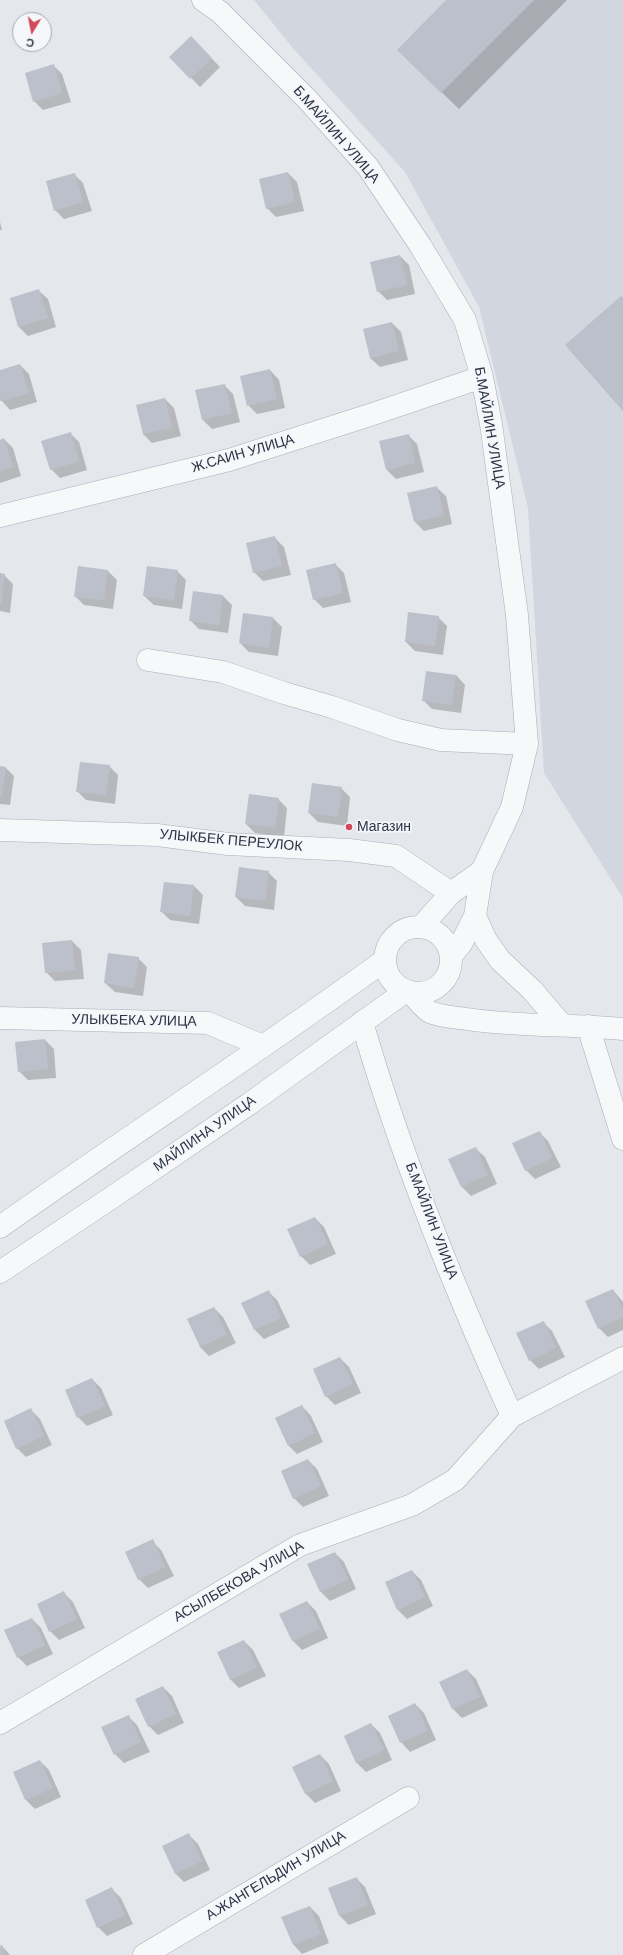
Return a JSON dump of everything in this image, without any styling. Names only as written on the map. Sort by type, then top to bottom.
[{"type":"street","name":"Б.МАЙЛИН УЛИЦА","points":[[204,0],[220,12],[307,99],[368,167],[420,245],[465,320],[482,377],[491,424],[517,615],[526,744],[512,807],[482,871],[475,916],[461,944],[451,956]]},
{"type":"street","name":"Ж.САИН УЛИЦА","points":[[0,516],[229,460],[482,377]]},
{"type":"street","points":[[148,660],[223,672],[398,730],[441,740],[526,744]]},
{"type":"street","name":"УЛЫКБЕК ПЕРЕУЛОК","points":[[0,830],[158,835],[228,844],[349,850],[376,853],[396,856],[451,893]]},
{"type":"street","name":"Б.МАЙЛИН УЛИЦА","points":[[421,927],[451,893],[482,871]]},
{"type":"street","points":[[475,916],[486,940],[500,960],[532,990],[562,1025]]},
{"type":"street","points":[[451,956],[446,942],[435,932],[421,927],[408,929],[396,936],[388,946],[385,960],[388,973],[396,985],[408,992],[422,1006],[431,1012],[444,1016],[497,1023],[588,1026],[623,1029]]},
{"type":"street","name":"МАЙЛИНА УЛИЦА","points":[[0,1272],[243,1108],[362,1022],[408,992],[421,993],[434,989],[444,981],[450,969],[451,956]]},
{"type":"street","points":[[0,1227],[91,1163],[264,1046],[385,960]]},
{"type":"street","name":"УЛЫКБЕКА УЛИЦА","points":[[0,1018],[208,1023],[264,1046]]},
{"type":"street","name":"Б.МАЙЛИН УЛИЦА","points":[[362,1022],[386,1106],[469,1322],[512,1416]]},
{"type":"street","points":[[588,1026],[623,1139]]},
{"type":"street","points":[[512,1416],[623,1358]]},
{"type":"street","name":"АСЫЛБЕКОВА УЛИЦА","points":[[0,1724],[300,1545],[412,1505],[454,1480],[512,1416]]},
{"type":"street","name":"А.ЖАНГЕЛЬДИН УЛИЦА","points":[[144,1955],[408,1798]]},
{"type":"shaded area","points":[[254,0],[623,0],[623,898],[544,773],[528,508],[479,307],[405,172],[292,47]]},
{"type":"building","points":[[446,0],[534,0],[441,93],[397,50]]},
{"type":"building","points":[[191,36],[212,58],[190,79],[169,57]]},
{"type":"building","points":[[54,64],[62,93],[33,102],[25,73]]},
{"type":"building","points":[[288,172],[295,202],[266,209],[259,179]]},
{"type":"building","points":[[75,173],[83,202],[54,211],[46,181]]},
{"type":"building","points":[[400,255],[407,285],[377,292],[370,262]]},
{"type":"building","points":[[39,289],[48,318],[18,327],[10,298]]},
{"type":"building","points":[[621,296],[623,298],[623,411],[565,345]]},
{"type":"building","points":[[392,322],[399,351],[370,358],[363,329]]},
{"type":"building","points":[[20,364],[29,393],[0,401],[0,370]]},
{"type":"building","points":[[270,369],[277,399],[247,406],[240,376]]},
{"type":"building","points":[[225,384],[232,413],[202,420],[195,390]]},
{"type":"building","points":[[165,398],[172,428],[143,434],[136,405]]},
{"type":"building","points":[[71,432],[79,461],[50,470],[41,441]]},
{"type":"building","points":[[409,434],[415,463],[386,470],[379,441]]},
{"type":"building","points":[[4,438],[13,467],[0,471],[0,440]]},
{"type":"building","points":[[437,486],[444,515],[414,522],[407,493]]},
{"type":"building","points":[[275,536],[282,566],[253,573],[246,543]]},
{"type":"building","points":[[336,563],[343,593],[313,600],[306,570]]},
{"type":"building","points":[[78,566],[108,570],[104,600],[74,597]]},
{"type":"building","points":[[147,566],[178,570],[174,600],[143,596]]},
{"type":"building","points":[[0,573],[5,574],[1,604],[0,603]]},
{"type":"building","points":[[193,591],[223,595],[219,625],[189,621]]},
{"type":"building","points":[[408,612],[439,616],[435,646],[405,642]]},
{"type":"building","points":[[243,613],[273,617],[269,648],[239,643]]},
{"type":"building","points":[[426,671],[456,675],[452,705],[422,701]]},
{"type":"building","points":[[80,762],[110,765],[106,795],[76,792]]},
{"type":"building","points":[[0,766],[6,767],[2,797],[0,796]]},
{"type":"building","points":[[312,783],[342,787],[338,817],[308,813]]},
{"type":"building","points":[[249,794],[279,798],[275,828],[245,824]]},
{"type":"building","points":[[239,867],[269,871],[265,901],[235,897]]},
{"type":"building","points":[[164,882],[194,885],[190,916],[160,912]]},
{"type":"building","points":[[72,940],[75,970],[45,973],[42,943]]},
{"type":"building","points":[[108,953],[139,957],[134,988],[104,983]]},
{"type":"building","points":[[45,1039],[48,1069],[18,1072],[15,1042]]},
{"type":"building","points":[[540,1131],[552,1158],[525,1171],[512,1143]]},
{"type":"building","points":[[476,1147],[488,1175],[461,1187],[448,1159]]},
{"type":"building","points":[[315,1217],[328,1244],[300,1257],[287,1229]]},
{"type":"building","points":[[613,1289],[623,1310],[623,1317],[598,1329],[585,1301]]},
{"type":"building","points":[[269,1290],[281,1318],[254,1330],[241,1303]]},
{"type":"building","points":[[214,1307],[227,1334],[200,1347],[187,1319]]},
{"type":"building","points":[[544,1321],[556,1348],[529,1361],[516,1333]]},
{"type":"building","points":[[340,1357],[353,1384],[325,1397],[313,1369]]},
{"type":"building","points":[[92,1378],[105,1406],[77,1418],[65,1390]]},
{"type":"building","points":[[302,1405],[315,1433],[288,1446],[275,1418]]},
{"type":"building","points":[[31,1408],[44,1436],[16,1449],[4,1421]]},
{"type":"building","points":[[308,1459],[321,1486],[293,1499],[281,1471]]},
{"type":"building","points":[[153,1539],[165,1567],[138,1580],[125,1552]]},
{"type":"building","points":[[335,1552],[348,1580],[320,1592],[307,1564]]},
{"type":"building","points":[[412,1570],[425,1597],[397,1610],[385,1582]]},
{"type":"building","points":[[64,1591],[77,1619],[49,1632],[37,1604]]},
{"type":"building","points":[[307,1601],[320,1629],[292,1641],[279,1614]]},
{"type":"building","points":[[32,1618],[45,1645],[17,1658],[4,1630]]},
{"type":"building","points":[[244,1640],[257,1667],[230,1680],[217,1652]]},
{"type":"building","points":[[467,1669],[480,1697],[452,1709],[439,1682]]},
{"type":"building","points":[[163,1686],[176,1714],[148,1727],[135,1699]]},
{"type":"building","points":[[415,1703],[428,1731],[400,1743],[388,1716]]},
{"type":"building","points":[[129,1715],[141,1742],[114,1755],[101,1727]]},
{"type":"building","points":[[371,1723],[384,1750],[356,1763],[344,1736]]},
{"type":"building","points":[[320,1754],[333,1781],[305,1794],[292,1767]]},
{"type":"building","points":[[40,1760],[53,1788],[25,1800],[13,1772]]},
{"type":"building","points":[[189,1833],[202,1861],[175,1874],[162,1846]]},
{"type":"building","points":[[357,1877],[368,1905],[339,1916],[328,1888]]},
{"type":"building","points":[[112,1887],[125,1915],[97,1928],[85,1900]]},
{"type":"building","points":[[310,1906],[321,1934],[293,1945],[281,1917]]},
{"type":"building","points":[[2,1945],[6,1955],[0,1955],[0,1946]]},
{"type":"place","name":"Магазин","points":[[349,827]]}]
